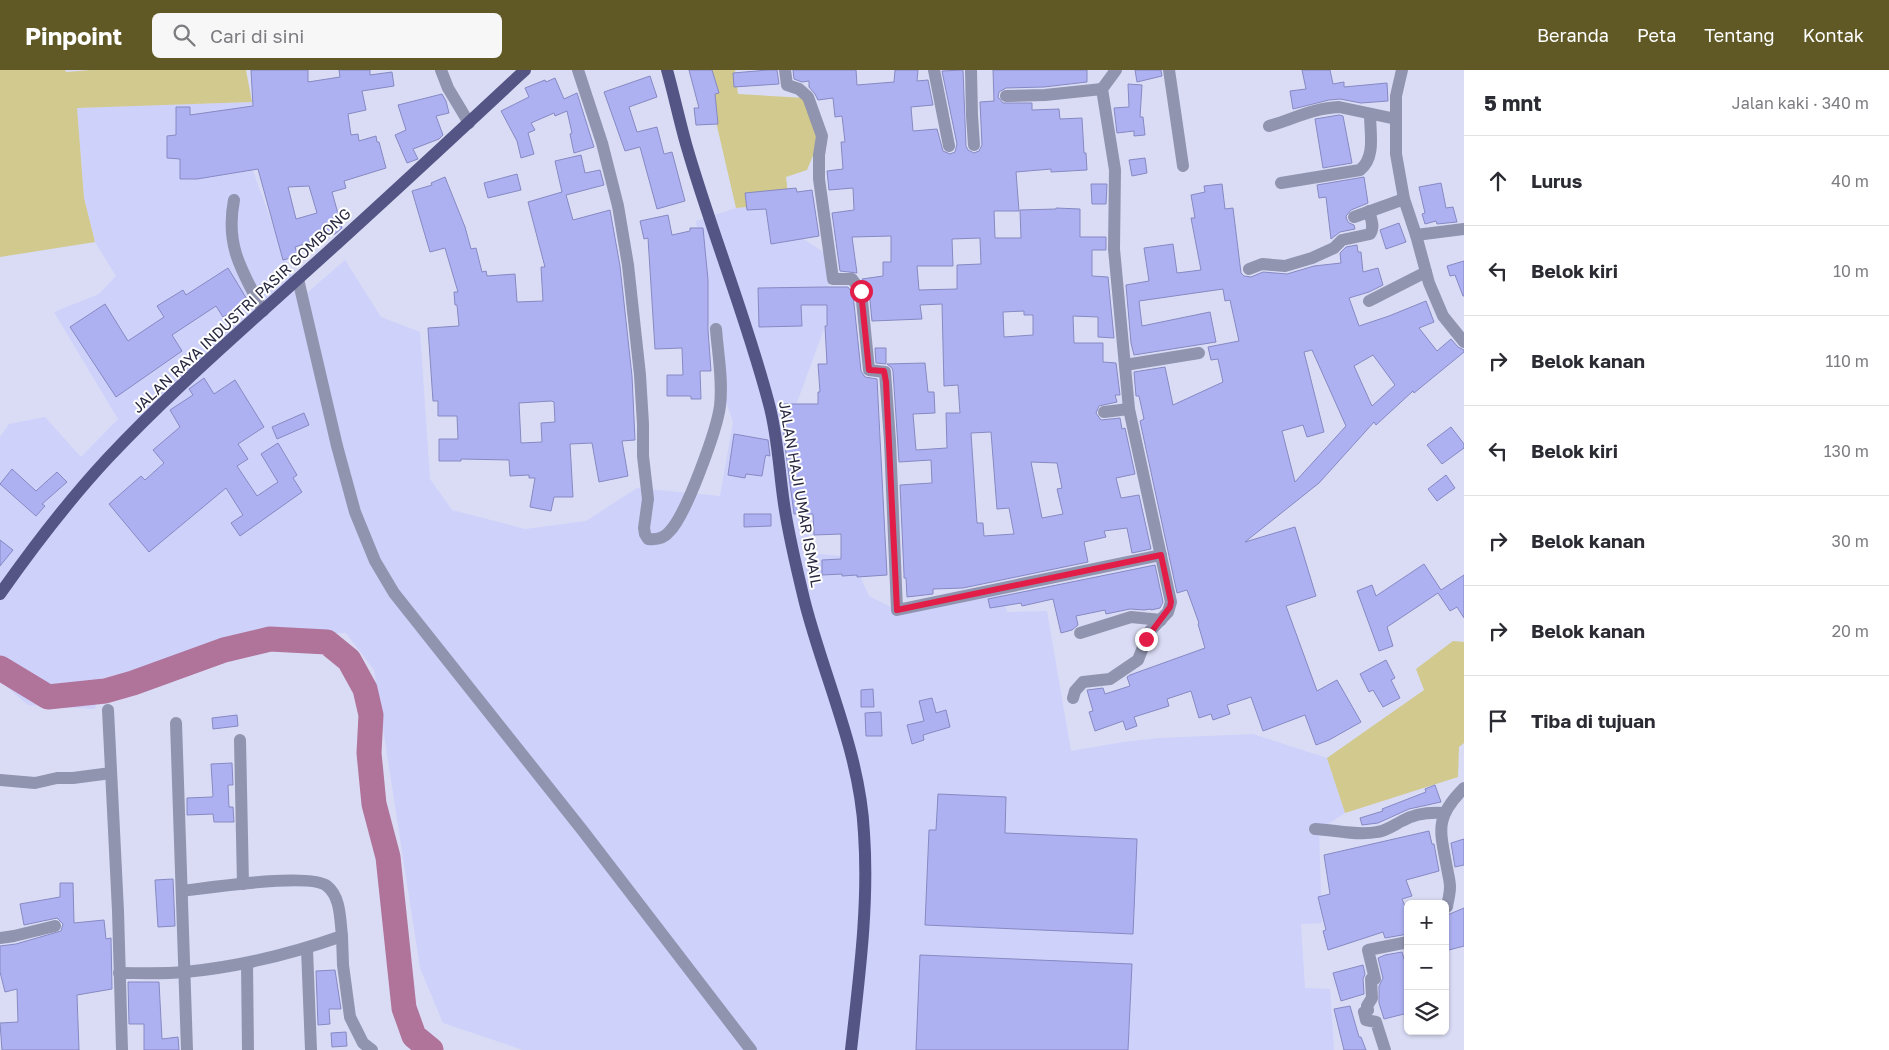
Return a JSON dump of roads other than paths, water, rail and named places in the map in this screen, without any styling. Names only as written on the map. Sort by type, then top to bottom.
[{"type":"main road","name":"JALAN RAYA INDUSTRI PASIR GOMBONG","points":[[0,594],[50,526],[107,459],[213,355],[526,70]]},
{"type":"main road","name":"JALAN HAJI UMAR ISMAIL","points":[[667,70],[686,143],[756,357],[776,436],[784,504],[794,560],[810,623],[844,726],[860,786],[864,834],[865,908],[862,960],[850,1050]]},
{"type":"street","points":[[441,70],[448,88],[469,123]]},
{"type":"street","points":[[578,70],[602,143],[618,206],[628,265],[640,375],[643,465],[648,493],[644,528],[648,538],[660,538],[668,533],[683,512],[717,421],[720,408],[721,380],[716,330]]},
{"type":"street","points":[[785,70],[787,85],[799,89],[808,97],[822,136],[819,155],[819,179],[833,279],[852,279],[861,291],[869,370],[885,372],[890,441],[897,610],[1161,555]]},
{"type":"street","points":[[934,70],[949,146]]},
{"type":"street","points":[[972,70],[974,145]]},
{"type":"street","points":[[1073,698],[1075,691],[1083,682],[1110,679],[1133,664],[1140,657],[1150,632],[1168,612],[1171,602],[1129,409],[1114,249],[1114,170],[1102,89],[1116,70]]},
{"type":"street","points":[[1169,70],[1183,166]]},
{"type":"street","points":[[1402,70],[1396,96],[1396,154],[1404,199],[1426,272],[1443,316],[1464,342]]},
{"type":"street","points":[[1006,96],[1045,96],[1102,89]]},
{"type":"street","points":[[1269,126],[1286,121],[1297,115],[1339,107],[1396,119]]},
{"type":"street","points":[[1281,183],[1354,172],[1366,165],[1370,156],[1370,114]]},
{"type":"street","points":[[1354,217],[1404,199]]},
{"type":"street","points":[[234,200],[230,220],[237,262],[262,310]]},
{"type":"street","points":[[1248,269],[1262,264],[1285,266],[1312,258],[1334,248],[1342,240],[1370,234],[1373,230],[1373,224],[1370,212]]},
{"type":"street","points":[[1416,235],[1464,229]]},
{"type":"street","points":[[1369,301],[1426,272]]},
{"type":"street","points":[[298,279],[350,497],[375,561],[394,593],[583,831],[750,1050]]},
{"type":"street","points":[[1125,365],[1199,352]]},
{"type":"street","points":[[1104,412],[1129,409]]},
{"type":"street","points":[[1080,633],[1131,617],[1161,620]]},
{"type":"street","points":[[108,710],[122,1050]]},
{"type":"street","points":[[176,724],[187,1050]]},
{"type":"street","points":[[240,740],[243,884]]},
{"type":"street","points":[[0,780],[35,783],[57,778],[111,774]]},
{"type":"street","points":[[1448,900],[1450,887],[1441,838],[1441,824],[1444,813],[1454,798],[1464,788]]},
{"type":"street","points":[[1315,829],[1375,833],[1410,817],[1434,812],[1444,813]]},
{"type":"street","points":[[182,891],[243,884],[306,880],[319,881],[327,886],[334,894],[339,912],[343,965],[350,1017],[363,1043],[372,1050]]},
{"type":"street","points":[[0,938],[55,926]]},
{"type":"street","points":[[119,974],[184,972],[246,963],[307,949],[342,936]]},
{"type":"street","points":[[1385,1050],[1376,1022],[1366,1020],[1364,1012],[1368,1010],[1367,1006],[1372,998],[1371,979],[1375,979],[1368,950],[1404,943]]},
{"type":"street","points":[[307,949],[311,1050]]},
{"type":"street","points":[[246,963],[248,1050]]},
{"type":"waterway","points":[[0,668],[48,697],[105,691],[133,683],[224,650],[270,639],[327,642],[349,660],[365,689],[371,715],[369,753],[374,804],[388,857],[404,1008],[414,1036],[431,1050]]}]
